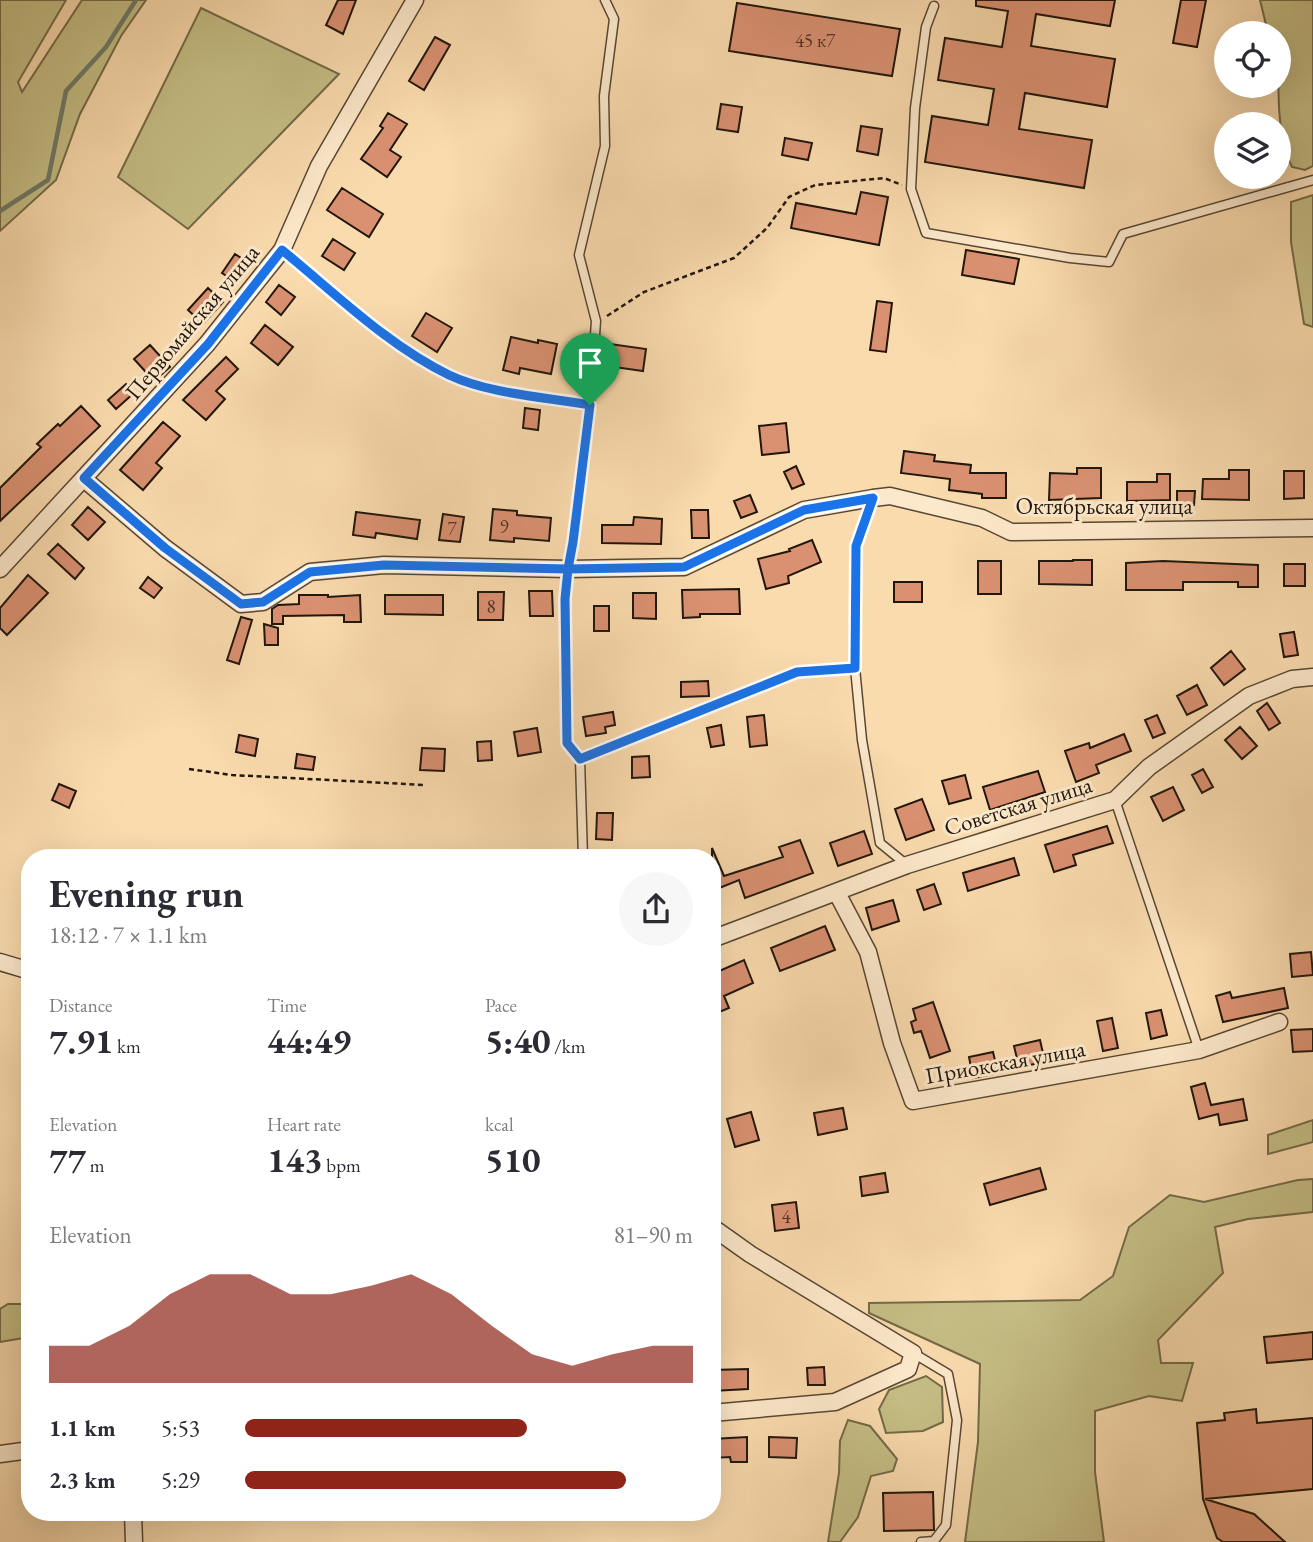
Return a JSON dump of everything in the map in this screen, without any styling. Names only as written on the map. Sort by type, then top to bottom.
[{"type":"street","name":"Первомайская улица","points":[[0,569],[208,344],[282,250],[320,166],[415,0]]},
{"type":"street","name":"Октябрьская улица","points":[[84,478],[165,548],[241,604],[263,602],[310,572],[384,565],[568,569],[684,567],[804,510],[890,496],[982,518],[1011,532],[1313,528]]},
{"type":"street","name":"Советская улица","points":[[721,937],[907,865],[1115,800],[1149,767],[1249,696],[1292,679],[1313,677]]},
{"type":"street","name":"Приокская улица","points":[[837,893],[868,952],[892,1043],[913,1101],[1199,1050],[1279,1022]]},
{"type":"street","points":[[721,1233],[750,1254],[913,1353],[908,1369],[835,1402],[721,1412]]},
{"type":"street","points":[[0,1454],[21,1451]]},
{"type":"street","points":[[133,1521],[134,1542]]},
{"type":"lane","points":[[583,849],[580,759],[567,743],[565,599],[590,405],[596,321],[579,255],[605,146],[604,96],[614,19],[605,0]]},
{"type":"lane","points":[[934,6],[926,27],[915,108],[911,189],[926,233],[1070,258],[1110,262],[1124,234],[1313,180]]},
{"type":"lane","points":[[282,250],[402,347],[451,376],[490,388],[590,405]]},
{"type":"lane","points":[[873,498],[856,546],[855,668],[862,740],[880,843],[907,865]]},
{"type":"lane","points":[[580,759],[797,672],[855,668]]},
{"type":"lane","points":[[1115,800],[1199,1050]]},
{"type":"lane","points":[[0,975],[15,966]]},
{"type":"lane","points":[[913,1353],[948,1374],[957,1420],[946,1525],[934,1541],[920,1542]]},
{"type":"path","points":[[596,321],[644,292],[734,258],[767,228],[789,198],[815,185],[884,178],[911,189]]},
{"type":"path","points":[[189,769],[232,775],[425,785]]},
{"type":"shaded area","points":[[0,0],[66,0],[18,82],[22,92],[82,0],[146,0],[121,36],[80,114],[56,180],[0,231]]},
{"type":"shaded area","points":[[1260,0],[1313,0],[1313,166],[1305,170],[1292,167],[1291,112],[1280,112],[1279,98],[1291,98],[1291,21],[1265,21]]},
{"type":"shaded area","points":[[201,8],[339,74],[188,229],[118,177]]},
{"type":"shaded area","points":[[1313,195],[1313,327],[1304,324],[1291,242],[1291,202]]},
{"type":"shaded area","points":[[1313,1120],[1313,1142],[1268,1154],[1268,1135]]},
{"type":"shaded area","points":[[1313,1179],[1313,1212],[1248,1219],[1215,1227],[1223,1273],[1158,1340],[1161,1363],[1193,1363],[1182,1401],[1149,1396],[1095,1411],[1095,1472],[1104,1542],[965,1542],[978,1442],[980,1364],[869,1313],[869,1303],[1080,1300],[1113,1276],[1129,1227],[1170,1195],[1204,1202],[1298,1180]]},
{"type":"shaded area","points":[[8,1304],[21,1304],[21,1338],[0,1342],[0,1309]]},
{"type":"shaded area","points":[[926,1376],[942,1387],[943,1422],[923,1431],[886,1433],[879,1409],[889,1390]]},
{"type":"shaded area","points":[[848,1420],[870,1426],[897,1459],[893,1471],[871,1476],[858,1517],[840,1542],[828,1542],[839,1473],[840,1441]]},
{"type":"building","points":[[338,0],[356,0],[343,34],[326,25]]},
{"type":"building","points":[[976,0],[1115,0],[1110,26],[1036,14],[1031,46],[1115,59],[1107,107],[1025,93],[1019,129],[1092,140],[1084,188],[925,162],[932,116],[988,125],[994,89],[938,80],[945,38],[1002,47],[1008,11],[976,6]]},
{"type":"building","points":[[1181,0],[1206,0],[1197,47],[1173,43]]},
{"type":"building","points":[[737,3],[900,29],[892,76],[729,51]]},
{"type":"building","points":[[435,37],[450,45],[424,90],[409,81]]},
{"type":"building","points":[[721,104],[742,107],[738,132],[717,129]]},
{"type":"building","points":[[388,113],[407,124],[390,150],[401,157],[387,177],[361,159],[383,128],[380,126]]},
{"type":"building","points":[[861,126],[882,129],[878,155],[857,151]]},
{"type":"building","points":[[785,138],[812,143],[808,160],[782,155]]},
{"type":"building","points":[[342,188],[383,214],[369,237],[327,210]]},
{"type":"building","points":[[861,192],[888,197],[879,245],[791,228],[796,203],[856,214]]},
{"type":"building","points":[[333,239],[355,253],[344,270],[322,256]]},
{"type":"building","points":[[966,250],[1019,259],[1014,284],[962,275]]},
{"type":"building","points":[[235,254],[250,264],[237,283],[222,273]]},
{"type":"building","points":[[279,285],[295,297],[281,315],[266,302]]},
{"type":"building","points":[[208,288],[223,302],[203,324],[188,310]]},
{"type":"building","points":[[877,301],[892,303],[886,352],[870,350]]},
{"type":"building","points":[[426,313],[452,328],[437,352],[412,336]]},
{"type":"building","points":[[265,325],[293,347],[278,365],[251,343]]},
{"type":"building","points":[[511,337],[557,344],[551,374],[520,368],[519,374],[503,370]]},
{"type":"building","points":[[610,344],[646,349],[643,371],[607,366]]},
{"type":"building","points":[[150,345],[170,367],[154,381],[134,359]]},
{"type":"building","points":[[226,357],[238,369],[216,391],[225,399],[206,420],[183,400]]},
{"type":"building","points":[[126,384],[135,392],[116,409],[108,400]]},
{"type":"building","points":[[81,406],[100,426],[0,521],[0,488],[41,447],[37,444]]},
{"type":"building","points":[[525,408],[540,410],[538,430],[523,428]]},
{"type":"building","points":[[163,422],[180,436],[156,463],[162,468],[143,490],[120,470]]},
{"type":"building","points":[[786,423],[789,452],[762,455],[759,426]]},
{"type":"building","points":[[904,451],[935,455],[934,461],[971,465],[970,473],[1006,473],[1006,498],[982,498],[982,494],[949,490],[950,479],[901,473]]},
{"type":"building","points":[[796,466],[804,484],[792,489],[784,472]]},
{"type":"building","points":[[1077,468],[1101,468],[1101,498],[1049,500],[1050,473],[1077,474]]},
{"type":"building","points":[[1229,470],[1249,470],[1249,500],[1202,499],[1203,479],[1229,479]]},
{"type":"building","points":[[1284,471],[1304,471],[1304,498],[1284,499]]},
{"type":"building","points":[[1157,474],[1170,474],[1170,500],[1127,501],[1127,482],[1157,482]]},
{"type":"building","points":[[1177,491],[1195,491],[1194,505],[1177,505]]},
{"type":"building","points":[[750,495],[757,512],[741,518],[734,501]]},
{"type":"building","points":[[88,507],[105,522],[88,540],[72,525]]},
{"type":"building","points":[[493,509],[517,511],[517,515],[551,518],[549,541],[514,538],[514,542],[490,540]]},
{"type":"building","points":[[691,510],[708,510],[709,538],[692,538]]},
{"type":"building","points":[[356,512],[420,520],[417,539],[376,533],[375,538],[353,535]]},
{"type":"building","points":[[443,514],[464,517],[460,542],[439,540]]},
{"type":"building","points":[[634,517],[662,519],[661,544],[602,543],[602,525],[633,525]]},
{"type":"building","points":[[812,540],[821,562],[788,576],[789,583],[766,589],[758,559],[790,551],[789,549]]},
{"type":"building","points":[[58,544],[84,568],[75,579],[48,554]]},
{"type":"building","points":[[1092,560],[1092,585],[1039,584],[1039,561]]},
{"type":"building","points":[[978,561],[1001,561],[1001,594],[978,594]]},
{"type":"building","points":[[1163,561],[1258,565],[1258,587],[1238,587],[1238,582],[1183,582],[1183,590],[1126,590],[1126,563]]},
{"type":"building","points":[[1284,564],[1305,564],[1305,586],[1284,586]]},
{"type":"building","points":[[28,575],[48,593],[7,635],[0,628],[0,608]]},
{"type":"building","points":[[148,577],[162,588],[154,598],[140,588]]},
{"type":"building","points":[[894,582],[922,582],[922,602],[894,602]]},
{"type":"building","points":[[739,589],[740,614],[700,614],[700,617],[683,618],[682,590]]},
{"type":"building","points":[[529,591],[552,591],[553,616],[530,616]]},
{"type":"building","points":[[478,592],[504,592],[503,620],[478,620]]},
{"type":"building","points":[[633,593],[656,593],[656,619],[633,618]]},
{"type":"building","points":[[299,595],[360,595],[361,622],[344,622],[344,615],[283,616],[283,624],[272,624],[272,609],[278,605],[299,604]]},
{"type":"building","points":[[385,595],[443,595],[443,615],[385,614]]},
{"type":"building","points":[[594,606],[609,606],[609,631],[594,631]]},
{"type":"building","points":[[241,617],[252,620],[239,664],[227,660]]},
{"type":"building","points":[[264,624],[278,628],[278,645],[265,645]]},
{"type":"building","points":[[1294,632],[1298,655],[1284,657],[1280,634]]},
{"type":"building","points":[[1231,651],[1245,669],[1224,685],[1211,668]]},
{"type":"building","points":[[708,681],[709,696],[681,697],[681,682]]},
{"type":"building","points":[[1197,685],[1207,705],[1187,715],[1177,696]]},
{"type":"building","points":[[1267,703],[1280,723],[1269,730],[1257,711]]},
{"type":"building","points":[[613,712],[615,725],[605,727],[606,733],[586,736],[583,717]]},
{"type":"building","points":[[764,715],[767,745],[750,747],[747,717]]},
{"type":"building","points":[[1157,715],[1165,733],[1153,738],[1145,720]]},
{"type":"building","points":[[721,725],[724,745],[711,747],[707,728]]},
{"type":"building","points":[[1240,727],[1257,746],[1242,759],[1225,740]]},
{"type":"building","points":[[537,728],[541,752],[518,756],[514,732]]},
{"type":"building","points":[[1124,734],[1131,751],[1096,765],[1099,773],[1076,782],[1065,751],[1089,743],[1090,748]]},
{"type":"building","points":[[239,735],[258,739],[255,756],[236,752]]},
{"type":"building","points":[[491,741],[492,760],[478,761],[477,742]]},
{"type":"building","points":[[422,748],[445,749],[444,771],[420,770]]},
{"type":"building","points":[[297,754],[315,757],[313,770],[295,768]]},
{"type":"building","points":[[649,756],[650,777],[632,778],[632,757]]},
{"type":"building","points":[[1203,769],[1213,787],[1202,793],[1192,775]]},
{"type":"building","points":[[1038,771],[1045,792],[990,810],[983,787]]},
{"type":"building","points":[[965,775],[971,798],[949,804],[942,781]]},
{"type":"building","points":[[59,784],[76,791],[69,808],[52,800]]},
{"type":"building","points":[[1173,787],[1184,810],[1163,821],[1151,797]]},
{"type":"building","points":[[922,799],[934,830],[906,840],[895,809]]},
{"type":"building","points":[[597,813],[613,813],[612,840],[596,839]]},
{"type":"building","points":[[1107,826],[1113,843],[1073,855],[1076,865],[1054,872],[1045,845]]},
{"type":"building","points":[[864,831],[872,854],[838,866],[830,843]]},
{"type":"building","points":[[800,840],[813,873],[745,898],[739,880],[721,887],[721,869],[724,876],[783,857],[779,847]]},
{"type":"building","points":[[1014,858],[1019,875],[968,891],[963,873]]},
{"type":"building","points":[[934,884],[941,904],[924,910],[917,890]]},
{"type":"building","points":[[893,900],[899,921],[872,930],[866,908]]},
{"type":"building","points":[[825,926],[835,950],[780,971],[771,948]]},
{"type":"building","points":[[1311,952],[1313,975],[1292,977],[1290,954]]},
{"type":"building","points":[[744,960],[753,983],[724,996],[729,1008],[721,1011],[721,970]]},
{"type":"building","points":[[1284,988],[1288,1008],[1223,1022],[1216,996],[1230,992],[1232,998]]},
{"type":"building","points":[[933,1002],[950,1051],[930,1058],[921,1031],[914,1033],[911,1022],[916,1020],[913,1009]]},
{"type":"building","points":[[1161,1010],[1167,1035],[1151,1039],[1146,1013]]},
{"type":"building","points":[[1112,1018],[1118,1048],[1103,1051],[1097,1021]]},
{"type":"building","points":[[1313,1029],[1313,1051],[1293,1052],[1291,1030]]},
{"type":"building","points":[[1040,1040],[1045,1062],[1019,1067],[1014,1046]]},
{"type":"building","points":[[993,1052],[998,1073],[973,1078],[969,1057]]},
{"type":"building","points":[[1205,1083],[1211,1105],[1243,1099],[1247,1120],[1220,1125],[1218,1114],[1199,1119],[1191,1087]]},
{"type":"building","points":[[843,1108],[847,1129],[818,1135],[814,1113]]},
{"type":"building","points":[[751,1112],[759,1140],[735,1147],[727,1119]]},
{"type":"building","points":[[1040,1168],[1046,1189],[990,1205],[984,1184]]},
{"type":"building","points":[[885,1173],[888,1192],[862,1196],[860,1177]]},
{"type":"building","points":[[796,1202],[799,1228],[775,1231],[772,1205]]},
{"type":"building","points":[[1313,1332],[1313,1359],[1267,1363],[1264,1337]]},
{"type":"building","points":[[824,1367],[825,1385],[808,1385],[807,1368]]},
{"type":"building","points":[[748,1369],[748,1389],[721,1390],[721,1370]]},
{"type":"building","points":[[1256,1409],[1257,1423],[1313,1418],[1313,1489],[1205,1499],[1254,1514],[1285,1542],[1223,1542],[1217,1538],[1203,1499],[1197,1423],[1225,1420],[1224,1413]]},
{"type":"building","points":[[747,1437],[747,1462],[731,1462],[730,1457],[721,1458],[721,1438]]},
{"type":"building","points":[[769,1437],[797,1438],[796,1458],[769,1457]]},
{"type":"building","points":[[933,1492],[934,1530],[884,1531],[883,1493]]},
{"type":"waterway","points":[[0,211],[48,180],[66,91],[106,47],[136,0]]},
{"type":"route","points":[[590,405],[490,388],[451,376],[402,347],[282,250],[208,344],[84,478],[165,548],[241,604],[263,602],[310,572],[384,565],[568,569],[565,599],[567,743],[580,759],[797,672],[855,668],[856,546],[873,498],[804,510],[684,567],[568,569],[590,405]]}]
